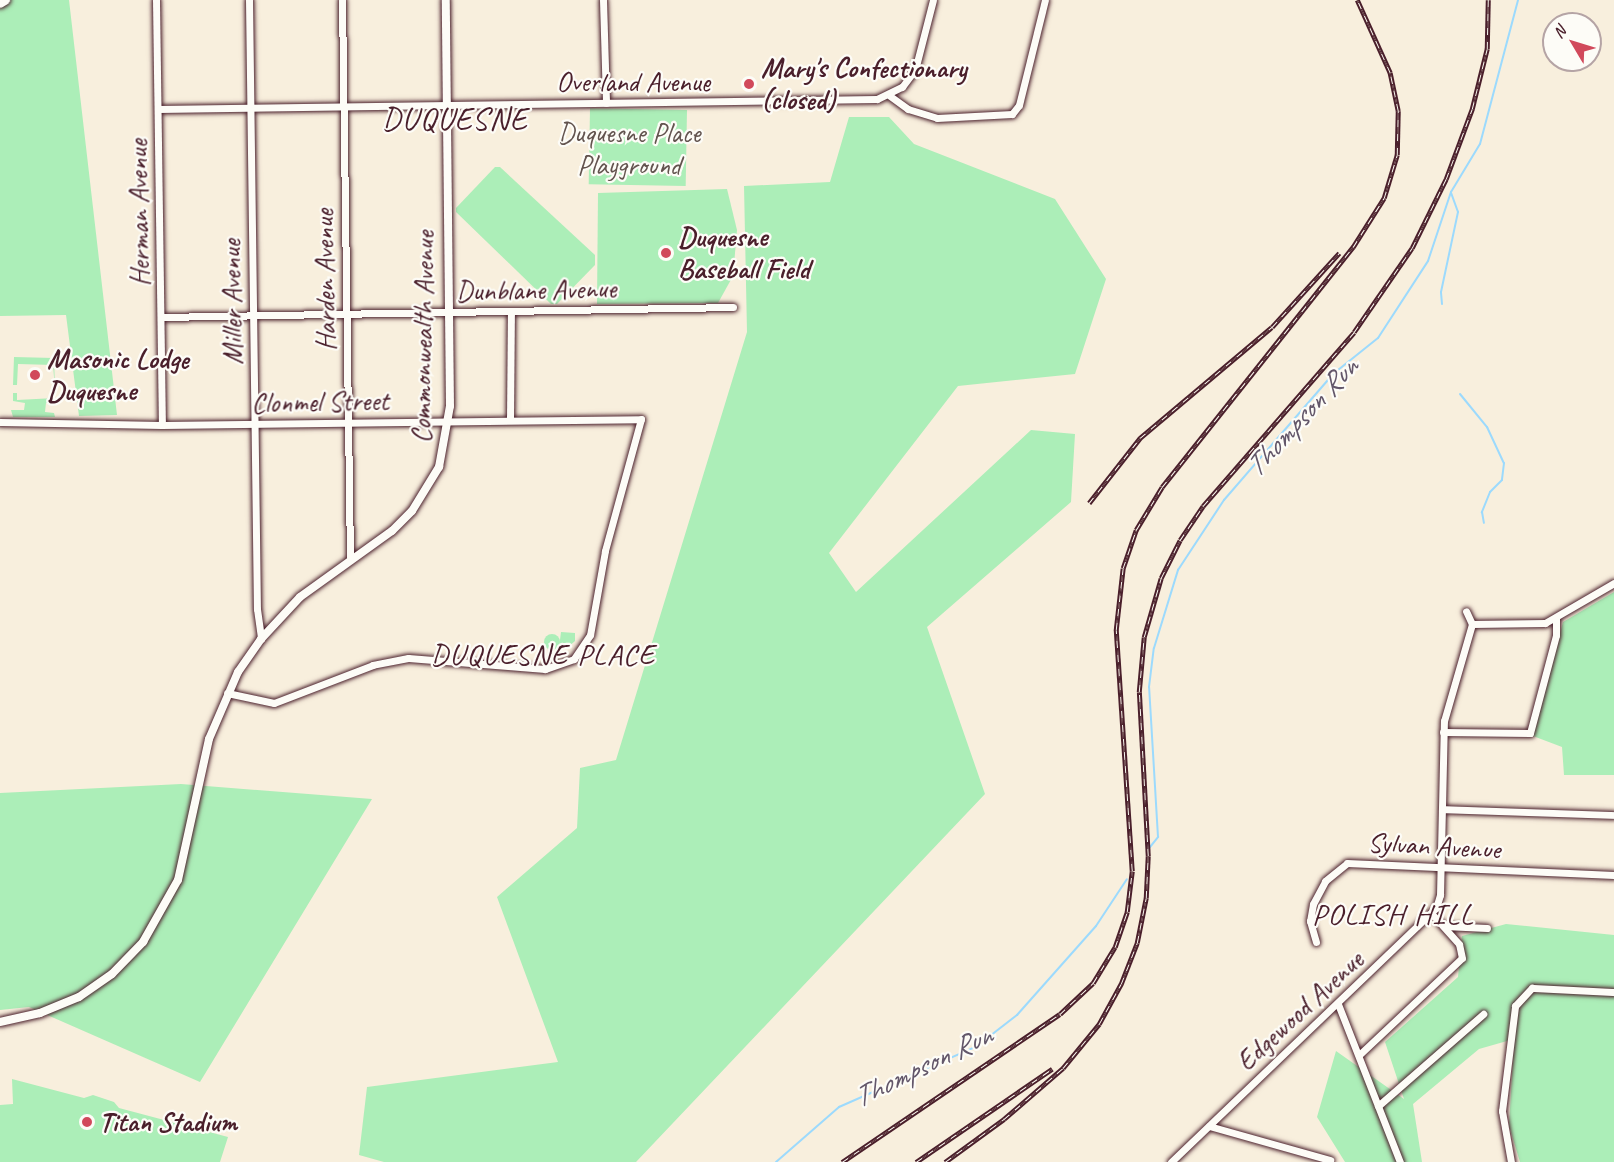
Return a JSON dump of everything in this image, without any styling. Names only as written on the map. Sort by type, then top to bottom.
[{"type":"main road","points":[[0,3],[5,0]]},
{"type":"street","name":"Herman Avenue","points":[[156,0],[162,425]]},
{"type":"street","name":"Miller Avenue","points":[[249,0],[257,609],[261,639]]},
{"type":"street","name":"Harden Avenue","points":[[342,0],[350,560]]},
{"type":"street","name":"Commonwealth Avenue","points":[[0,1022],[40,1013],[88,991],[123,964],[152,930],[182,870],[205,754],[227,693],[261,639],[300,597],[392,531],[420,501],[439,467],[449,421],[446,0]]},
{"type":"street","points":[[603,0],[606,103]]},
{"type":"street","points":[[933,0],[915,70],[890,96],[908,109],[937,118],[1012,114],[1019,105],[1045,0]]},
{"type":"street","name":"Overland Avenue","points":[[158,109],[868,100],[890,96]]},
{"type":"street","name":"Dunblane Avenue","points":[[161,317],[732,307]]},
{"type":"street","points":[[510,420],[511,312]]},
{"type":"street","name":"Clonmel Street","points":[[0,422],[162,425],[641,419],[605,551],[590,635],[581,653],[564,665],[530,669],[408,658],[373,665],[274,703],[227,693]]},
{"type":"street","points":[[1466,611],[1472,624],[1535,625],[1556,618],[1614,583]]},
{"type":"street","points":[[1443,732],[1530,733],[1556,635],[1556,618]]},
{"type":"street","name":"Edgewood Avenue","points":[[1171,1162],[1432,914],[1440,895],[1443,732],[1472,624]]},
{"type":"street","points":[[1442,810],[1614,815]]},
{"type":"street","name":"Sylvan Avenue","points":[[1316,942],[1310,927],[1311,910],[1322,885],[1338,867],[1353,862],[1614,875]]},
{"type":"street","points":[[1359,1055],[1459,963],[1462,949],[1432,914]]},
{"type":"street","points":[[1444,926],[1487,928]]},
{"type":"street","points":[[1511,1162],[1502,1111],[1515,1006],[1532,988],[1614,992]]},
{"type":"street","points":[[1338,1004],[1400,1162]]},
{"type":"street","points":[[1378,1106],[1483,1014]]},
{"type":"street","points":[[1209,1126],[1330,1160]]},
{"type":"green space","points":[[0,0],[69,0],[117,415],[79,416],[66,315],[0,316]]},
{"type":"green space","name":"Duquesne Place Playground","points":[[590,108],[687,110],[686,186],[589,184]]},
{"type":"green space","points":[[849,117],[889,117],[914,144],[1055,199],[1106,279],[1075,374],[958,386],[829,553],[856,592],[1031,430],[1075,434],[1071,502],[927,627],[985,794],[636,1162],[384,1162],[359,1155],[367,1087],[558,1062],[497,897],[577,828],[580,768],[616,760],[747,332],[744,186],[830,182]]},
{"type":"green space","points":[[495,167],[500,167],[595,255],[595,265],[557,304],[551,304],[456,212],[456,208]]},
{"type":"green space","name":"Duquesne Baseball Field","points":[[727,189],[737,230],[733,276],[718,303],[597,304],[598,193]]},
{"type":"green space","points":[[14,357],[54,358],[55,389],[53,365],[18,364],[17,385],[13,385]]},
{"type":"green space","points":[[13,393],[17,393],[17,400],[55,398],[55,403],[46,403],[45,412],[54,413],[55,417],[13,417],[11,410],[24,410],[25,403],[13,401]]},
{"type":"green space","points":[[1614,592],[1614,775],[1564,775],[1562,747],[1533,736],[1563,622]]},
{"type":"green space","points":[[561,632],[575,633],[575,641],[567,648],[559,648]]},
{"type":"green space","points":[[549,634],[555,634],[560,642],[558,648],[549,650],[544,645],[544,639]]},
{"type":"green space","points":[[181,784],[372,799],[200,1082],[29,1007],[0,1010],[0,793]]},
{"type":"green space","points":[[1506,924],[1614,935],[1614,1162],[1520,1162],[1509,1126],[1514,1039],[1479,1049],[1413,1104],[1422,1162],[1345,1162],[1317,1117],[1336,1051],[1404,1099],[1385,1042],[1458,977],[1462,936]]},
{"type":"green space","name":"Titan Stadium","points":[[12,1079],[84,1098],[93,1095],[114,1102],[119,1108],[228,1137],[220,1162],[0,1162],[0,1105],[13,1104]]},
{"type":"waterway","name":"Thompson Run","points":[[1150,847],[1158,837],[1149,687],[1154,648],[1178,570],[1224,500],[1333,374],[1378,338],[1428,261],[1451,192],[1480,144],[1518,0]]},
{"type":"waterway","points":[[1442,304],[1441,292],[1458,212],[1451,193]]},
{"type":"waterway","points":[[1460,394],[1487,427],[1504,463],[1502,480],[1490,492],[1482,512],[1484,523]]},
{"type":"waterway","name":"Thompson Run","points":[[776,1162],[839,1107],[977,1046],[1017,1015],[1096,926],[1127,879]]},
{"type":"railway","points":[[842,1162],[1060,1014],[1093,983],[1115,947],[1127,912],[1132,871],[1116,630],[1123,568],[1136,530],[1162,487],[1353,247],[1384,198],[1397,155],[1398,111],[1390,73],[1357,0]]},
{"type":"railway","points":[[945,1162],[1004,1119],[1063,1068],[1099,1024],[1121,984],[1137,943],[1146,898],[1148,856],[1139,692],[1144,637],[1161,578],[1180,540],[1203,506],[1354,332],[1412,248],[1446,179],[1472,109],[1487,49],[1488,0]]},
{"type":"railway","points":[[1089,503],[1140,438],[1272,327],[1339,253]]},
{"type":"railway","points":[[916,1162],[1052,1069]]},
{"type":"place","name":"Mary's Confectionary (closed)","points":[[749,84]]},
{"type":"place","name":"Duquesne Baseball Field","points":[[666,253]]},
{"type":"place","name":"Masonic Lodge Duquesne","points":[[35,375]]},
{"type":"place","name":"Titan Stadium","points":[[87,1122]]},
{"type":"district","name":"DUQUESNE","points":[[455,119]]},
{"type":"district","name":"DUQUESNE PLACE","points":[[543,654]]},
{"type":"district","name":"POLISH HILL","points":[[1393,914]]}]
